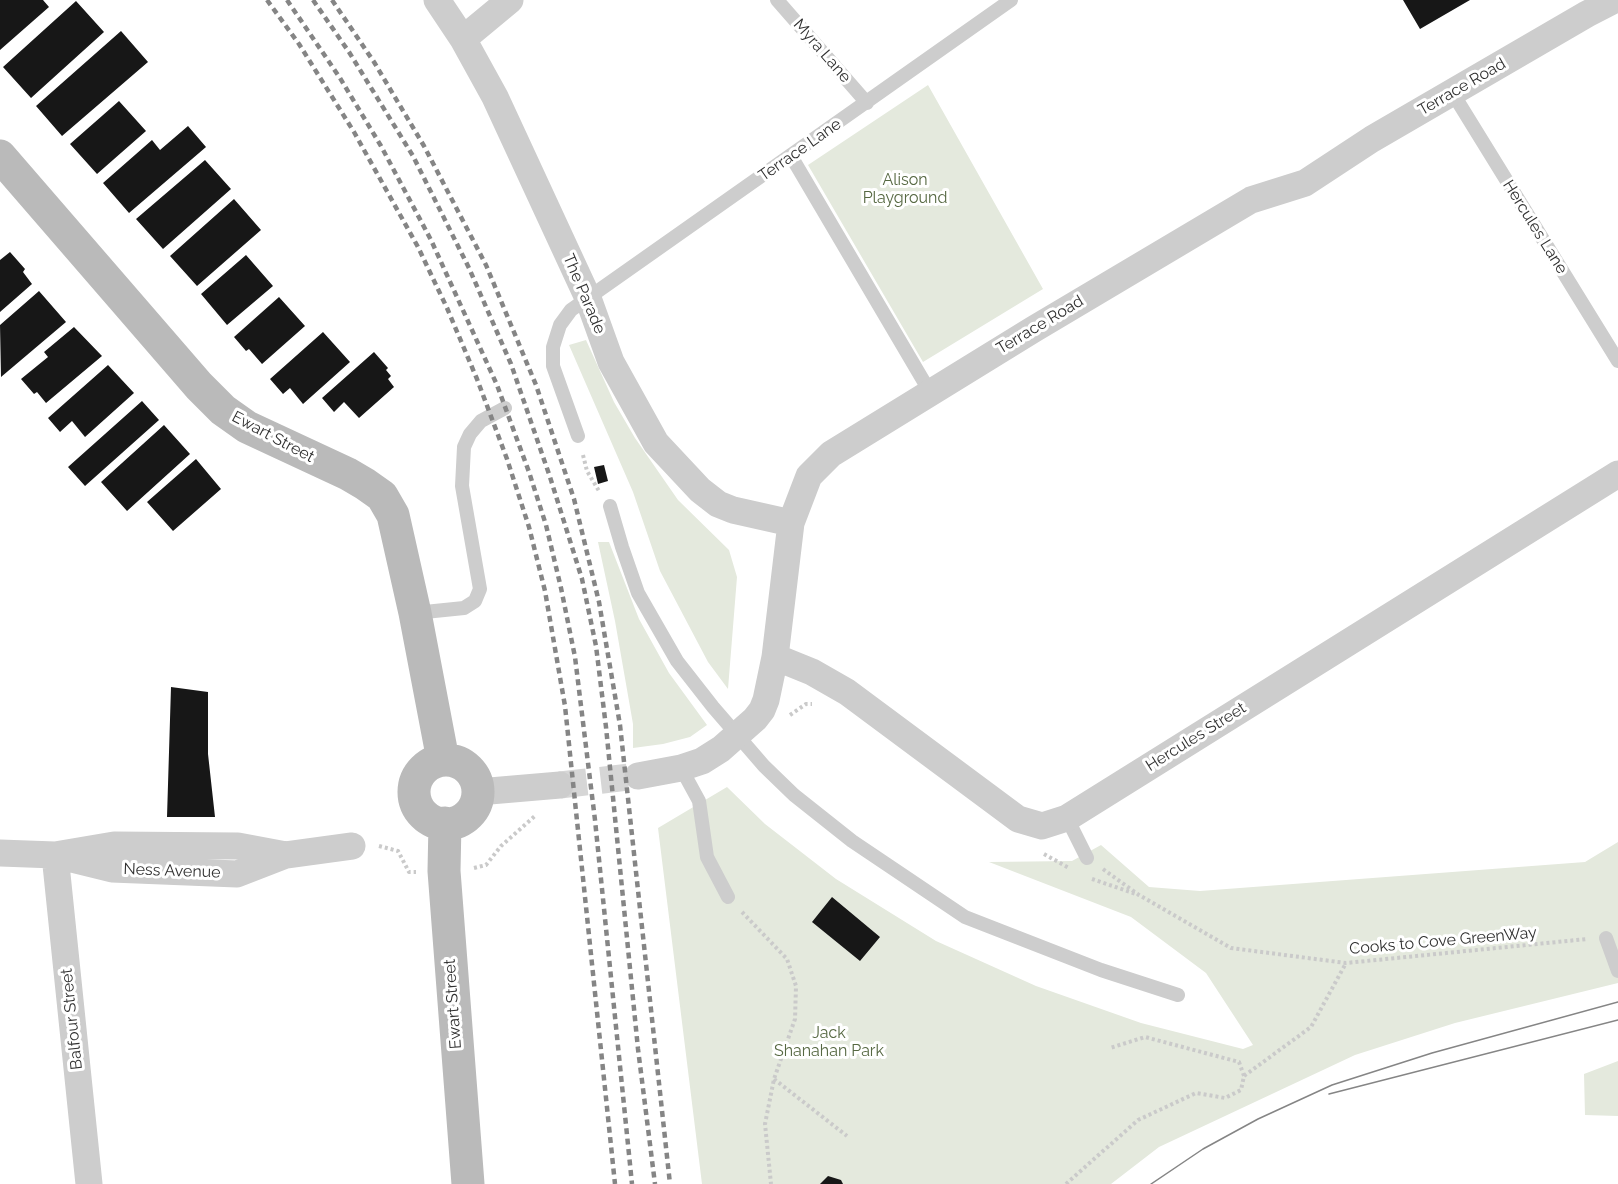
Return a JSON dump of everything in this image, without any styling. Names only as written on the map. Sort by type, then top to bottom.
[{"type":"street","name":"The Parade","points":[[437,0],[463,39],[495,97],[588,298],[611,362],[656,443],[700,489],[718,504],[733,510],[791,523]]},
{"type":"street","points":[[463,39],[510,0]]},
{"type":"street","name":"Terrace Road","points":[[638,776],[681,768],[702,761],[721,749],[762,710],[775,657],[791,523],[809,476],[831,454],[930,392],[1251,200],[1305,183],[1372,139],[1614,0]]},
{"type":"street","name":"Ewart Street","points":[[0,156],[199,386],[223,410],[247,427],[357,479],[382,496],[393,515],[443,760]]},
{"type":"street","name":"Hercules Street","points":[[775,657],[812,672],[847,692],[1018,819],[1042,826],[1067,818],[1618,474]]},
{"type":"street","points":[[443,760],[464,765],[476,781],[478,792],[477,800],[468,815],[462,820],[445,823],[425,816],[419,807],[415,787],[424,768],[443,760]]},
{"type":"street","points":[[478,792],[560,785]]},
{"type":"street","name":"Ewart Street","points":[[445,823],[444,871],[468,1184]]},
{"type":"street","name":"Ness Avenue","points":[[0,853],[55,855],[114,845],[238,846],[286,855],[352,846]]},
{"type":"street","name":"Balfour Street","points":[[55,855],[90,1184]]},
{"type":"lane","name":"Myra Lane","points":[[777,0],[867,102]]},
{"type":"lane","name":"Terrace Lane","points":[[578,436],[553,366],[553,347],[560,325],[571,310],[1011,0]]},
{"type":"lane","name":"Hercules Lane","points":[[1452,92],[1618,361]]},
{"type":"lane","points":[[791,156],[930,392]]},
{"type":"lane","points":[[415,614],[464,608],[475,602],[480,589],[462,486],[464,447],[470,434],[481,421],[506,408]]},
{"type":"lane","points":[[610,506],[639,593],[677,661],[764,766],[794,795],[852,841],[966,916],[1101,970],[1179,995]]},
{"type":"lane","points":[[681,768],[699,801],[707,857],[728,897]]},
{"type":"lane","points":[[1067,818],[1088,858]]},
{"type":"lane","points":[[1606,938],[1618,970]]},
{"type":"path","points":[[578,436],[587,471],[610,506]]},
{"type":"path","points":[[486,865],[501,846],[518,831]]},
{"type":"path","points":[[352,846],[369,843],[398,851],[410,872],[424,872]]},
{"type":"path","points":[[1036,848],[1076,872]]},
{"type":"path","name":"Cooks to Cove GreenWay","points":[[1088,858],[1139,895],[1231,948],[1346,963],[1606,938]]},
{"type":"path","name":"Cooks to Cove GreenWay","points":[[1086,877],[1139,895]]},
{"type":"path","points":[[728,897],[787,959],[796,986],[795,1019],[774,1079],[765,1124],[771,1184]]},
{"type":"path","points":[[1244,1076],[1311,1027],[1346,963]]},
{"type":"path","points":[[1066,1184],[1138,1120],[1197,1093],[1225,1098],[1241,1090],[1244,1076],[1239,1062],[1145,1037],[1110,1048]]},
{"type":"path","points":[[774,1079],[847,1136]]},
{"type":"green space","name":"Alison Playground","points":[[928,85],[1043,289],[923,362],[808,165]]},
{"type":"green space","points":[[586,340],[614,402],[635,438],[678,500],[729,550],[737,577],[728,689],[708,662],[660,571],[633,492],[569,345]]},
{"type":"green space","points":[[598,542],[609,542],[639,619],[669,673],[707,725],[690,737],[633,748],[633,724]]},
{"type":"green space","name":"Jack Shanahan Park","points":[[727,787],[765,824],[836,879],[936,941],[1036,986],[1141,1023],[1243,1049],[1253,1045],[1206,973],[1131,917],[989,862],[1072,861],[1101,845],[1149,887],[1200,891],[1585,862],[1618,842],[1618,983],[1455,1023],[1355,1055],[1159,1147],[1111,1184],[702,1184],[658,828]]},
{"type":"green space","points":[[1618,1061],[1618,1116],[1585,1115],[1584,1074]]},
{"type":"building","points":[[0,0],[43,0],[49,7],[0,50]]},
{"type":"building","points":[[1403,0],[1470,0],[1420,29]]},
{"type":"building","points":[[76,1],[104,32],[31,98],[3,67]]},
{"type":"building","points":[[121,31],[148,62],[62,136],[36,106]]},
{"type":"building","points":[[119,101],[146,131],[97,174],[70,144]]},
{"type":"building","points":[[188,126],[206,147],[129,213],[103,183],[152,140],[160,150]]},
{"type":"building","points":[[205,160],[231,189],[163,249],[136,219]]},
{"type":"building","points":[[234,199],[261,230],[197,286],[170,256]]},
{"type":"building","points":[[10,252],[25,269],[23,272],[32,284],[0,312],[0,260]]},
{"type":"building","points":[[246,255],[273,286],[227,325],[201,294]]},
{"type":"building","points":[[39,291],[66,322],[1,377],[0,325]]},
{"type":"building","points":[[279,297],[305,326],[262,364],[234,337]]},
{"type":"building","points":[[74,327],[102,356],[46,403],[37,392],[34,394],[21,379],[48,357],[44,352]]},
{"type":"building","points":[[323,332],[350,362],[303,404],[290,388],[283,394],[270,379]]},
{"type":"building","points":[[374,352],[388,368],[386,370],[391,376],[388,379],[394,387],[359,418],[344,402],[334,412],[322,398]]},
{"type":"building","points":[[108,365],[134,393],[85,437],[72,421],[60,432],[48,418]]},
{"type":"building","points":[[142,401],[159,420],[85,486],[68,467]]},
{"type":"building","points":[[164,425],[190,454],[127,511],[101,482]]},
{"type":"building","points":[[196,459],[221,489],[173,531],[147,502]]},
{"type":"building","points":[[604,465],[608,481],[598,484],[594,467]]},
{"type":"building","points":[[171,687],[208,692],[208,754],[215,817],[167,817]]},
{"type":"building","points":[[832,897],[880,937],[860,961],[812,922]]},
{"type":"building","points":[[828,1176],[841,1180],[843,1184],[820,1184]]},
{"type":"tunnel","points":[[560,785],[638,776]]},
{"type":"tram line","points":[[1151,1184],[1203,1149],[1258,1119],[1332,1085],[1432,1053],[1618,1002]]},
{"type":"tram line","points":[[1329,1094],[1618,1020]]},
{"type":"railway","points":[[267,0],[299,44],[354,132],[418,247],[477,379],[529,527],[545,591],[565,706],[615,1184]]},
{"type":"railway","points":[[287,0],[340,78],[381,146],[431,240],[497,385],[546,525],[575,657],[595,820],[632,1184]]},
{"type":"railway","points":[[313,0],[349,52],[413,156],[469,268],[511,364],[582,579],[596,646],[606,727],[638,1049],[655,1184]]},
{"type":"railway","points":[[332,0],[374,62],[424,146],[486,265],[536,385],[574,499],[599,602],[620,725],[670,1184]]}]
